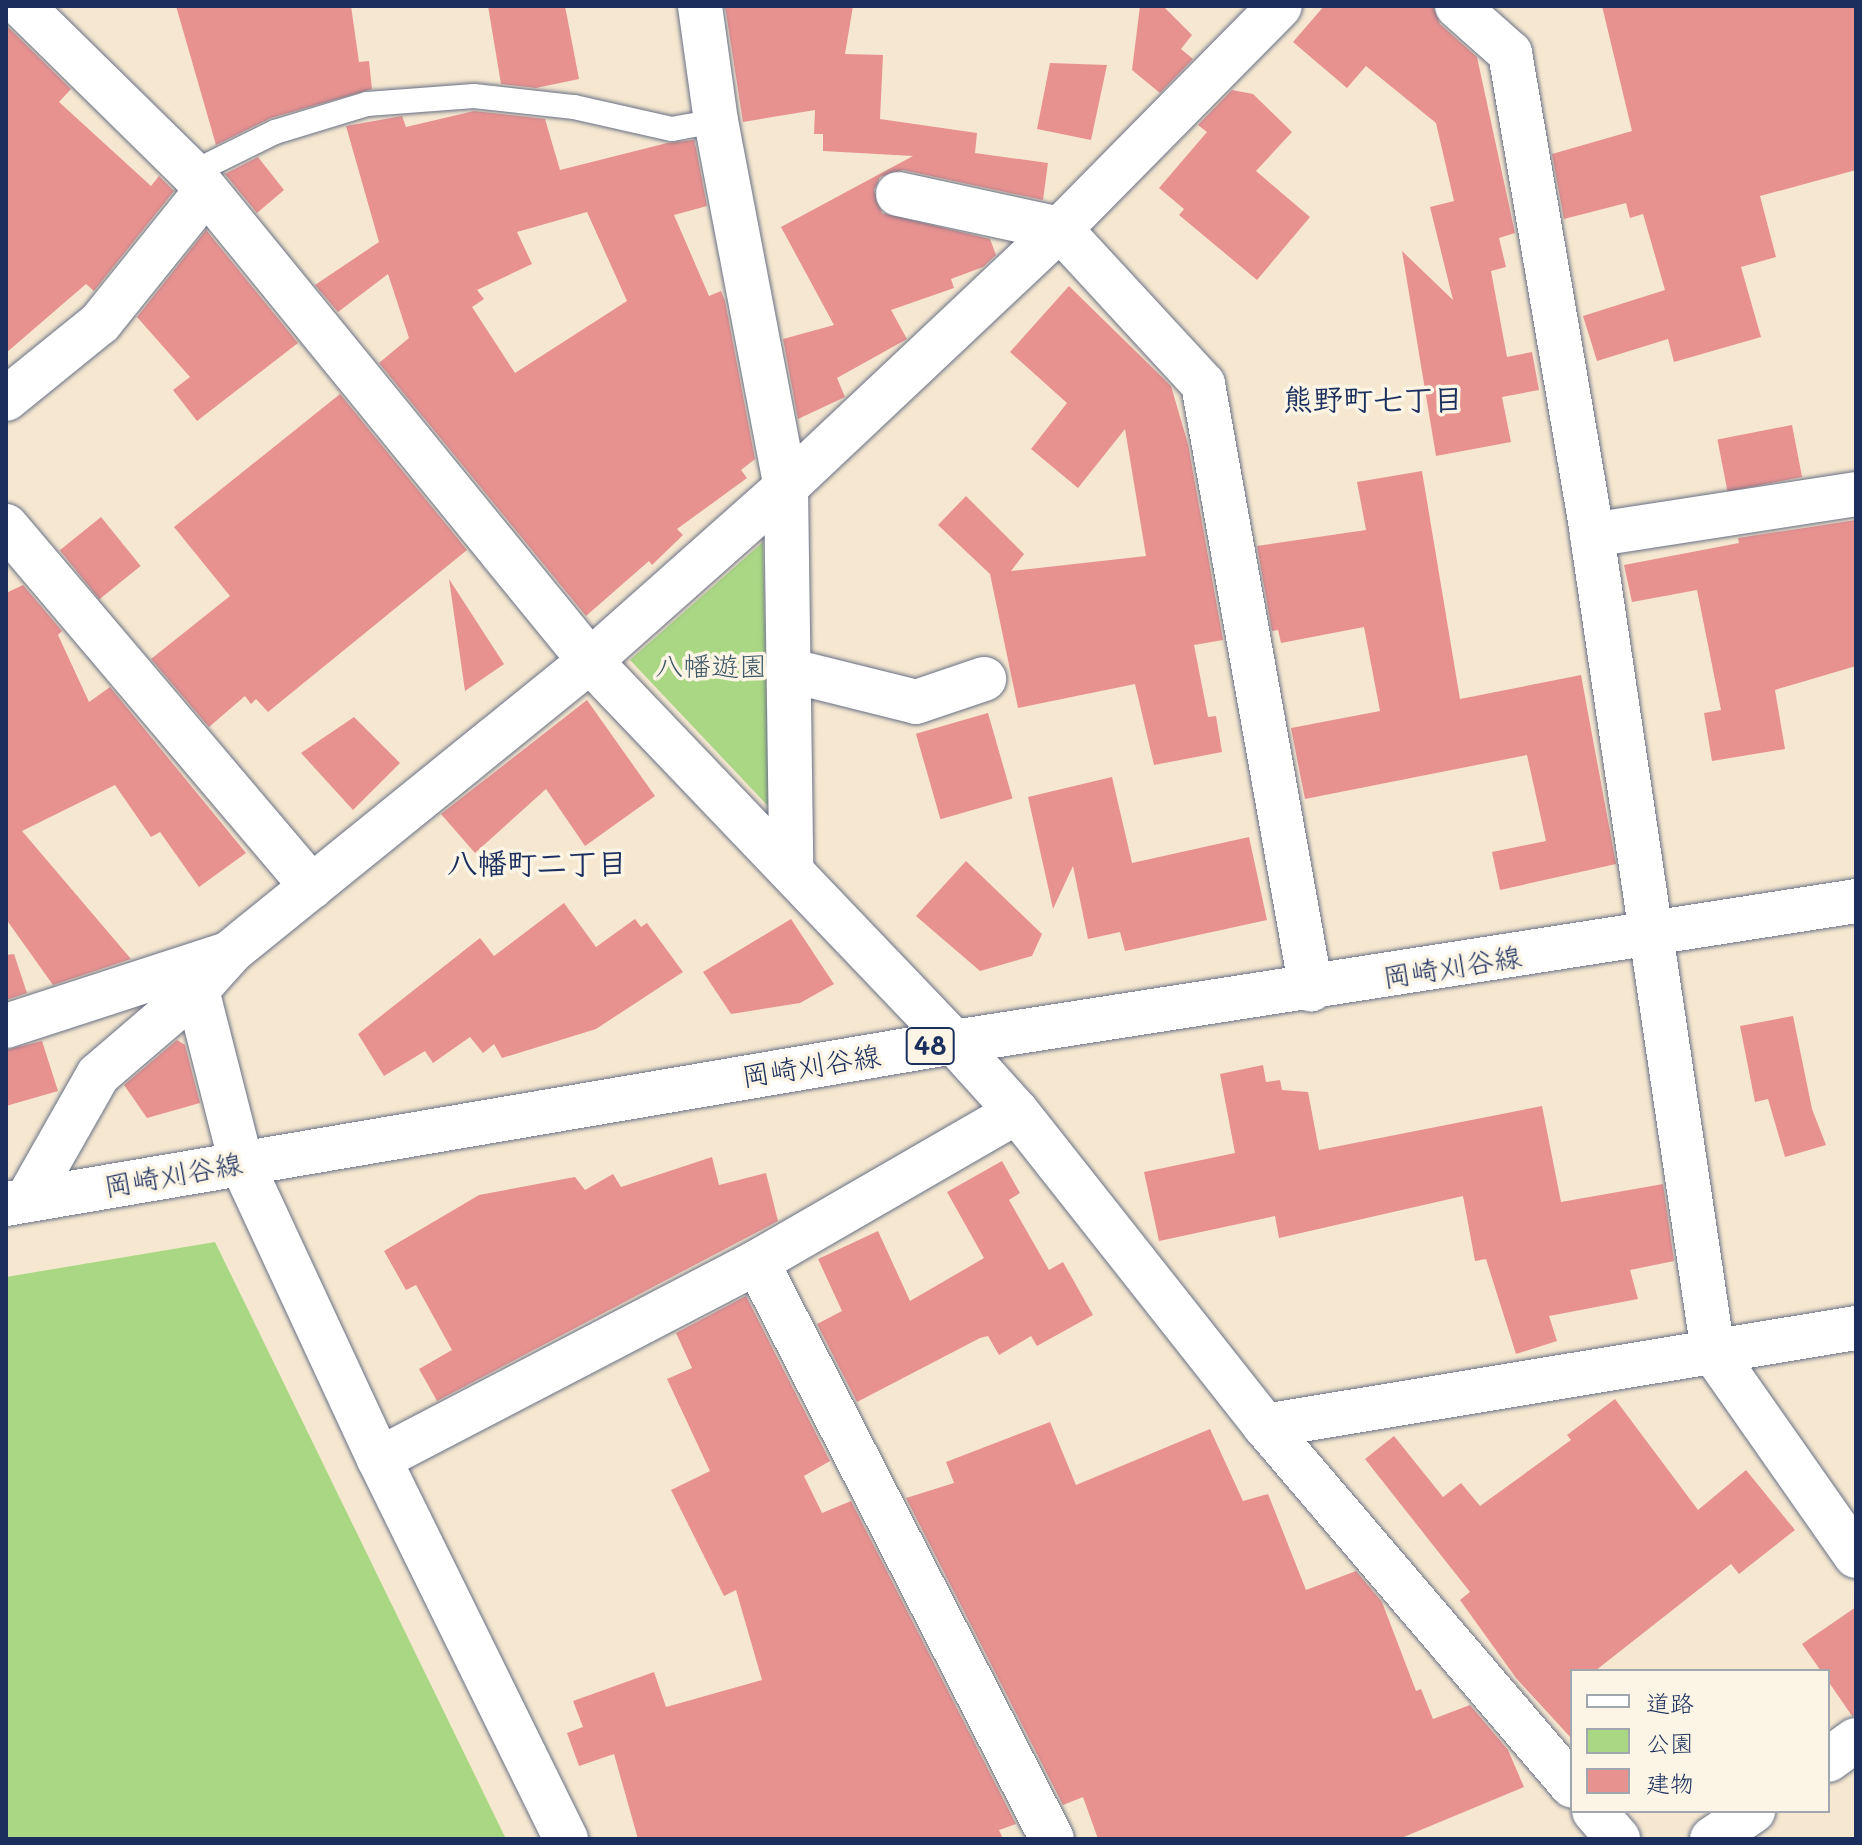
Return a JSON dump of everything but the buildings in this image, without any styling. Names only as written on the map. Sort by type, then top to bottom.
[{"type":"street","points":[[22,6],[199,182],[590,661],[791,866],[1017,1112],[1265,1426],[1570,1784]]},
{"type":"street","points":[[700,6],[716,121],[786,487],[791,866]]},
{"type":"street","points":[[16,1202],[98,1075],[197,990],[230,953],[590,661],[786,487],[1060,229],[1280,6]]},
{"type":"street","points":[[1457,6],[1510,53],[1592,535],[1713,1352],[1856,1556]]},
{"type":"street","points":[[6,399],[100,323],[199,182]]},
{"type":"street","points":[[898,194],[1060,229],[1203,384],[1311,989]]},
{"type":"street","points":[[1592,535],[1856,494]]},
{"type":"street","points":[[6,526],[312,887]]},
{"type":"street","points":[[788,670],[916,702],[984,679]]},
{"type":"street","name":"岡崎刈谷線","points":[[16,1202],[954,1042],[1311,989],[1856,901]]},
{"type":"street","points":[[6,1026],[230,953]]},
{"type":"street","points":[[197,990],[241,1162],[379,1459],[566,1839]]},
{"type":"street","points":[[379,1459],[757,1262],[1017,1112]]},
{"type":"street","points":[[757,1262],[1052,1839]]},
{"type":"street","points":[[1265,1426],[1856,1328]]},
{"type":"street","points":[[1830,1759],[1856,1740]]},
{"type":"street","points":[[1596,1813],[1618,1839]]},
{"type":"street","points":[[1712,1839],[1750,1813]]},
{"type":"lane","points":[[199,182],[275,132],[367,104],[474,96],[574,107],[672,129],[716,121]]},
{"type":"green space","name":"八幡遊園","points":[[763,542],[769,807],[630,660]]},
{"type":"green space","points":[[215,1242],[506,1839],[6,1839],[6,1277]]},
{"type":"district","name":"熊野町七丁目","points":[[1373,398]]},
{"type":"district","name":"八幡町二丁目","points":[[537,862]]}]
